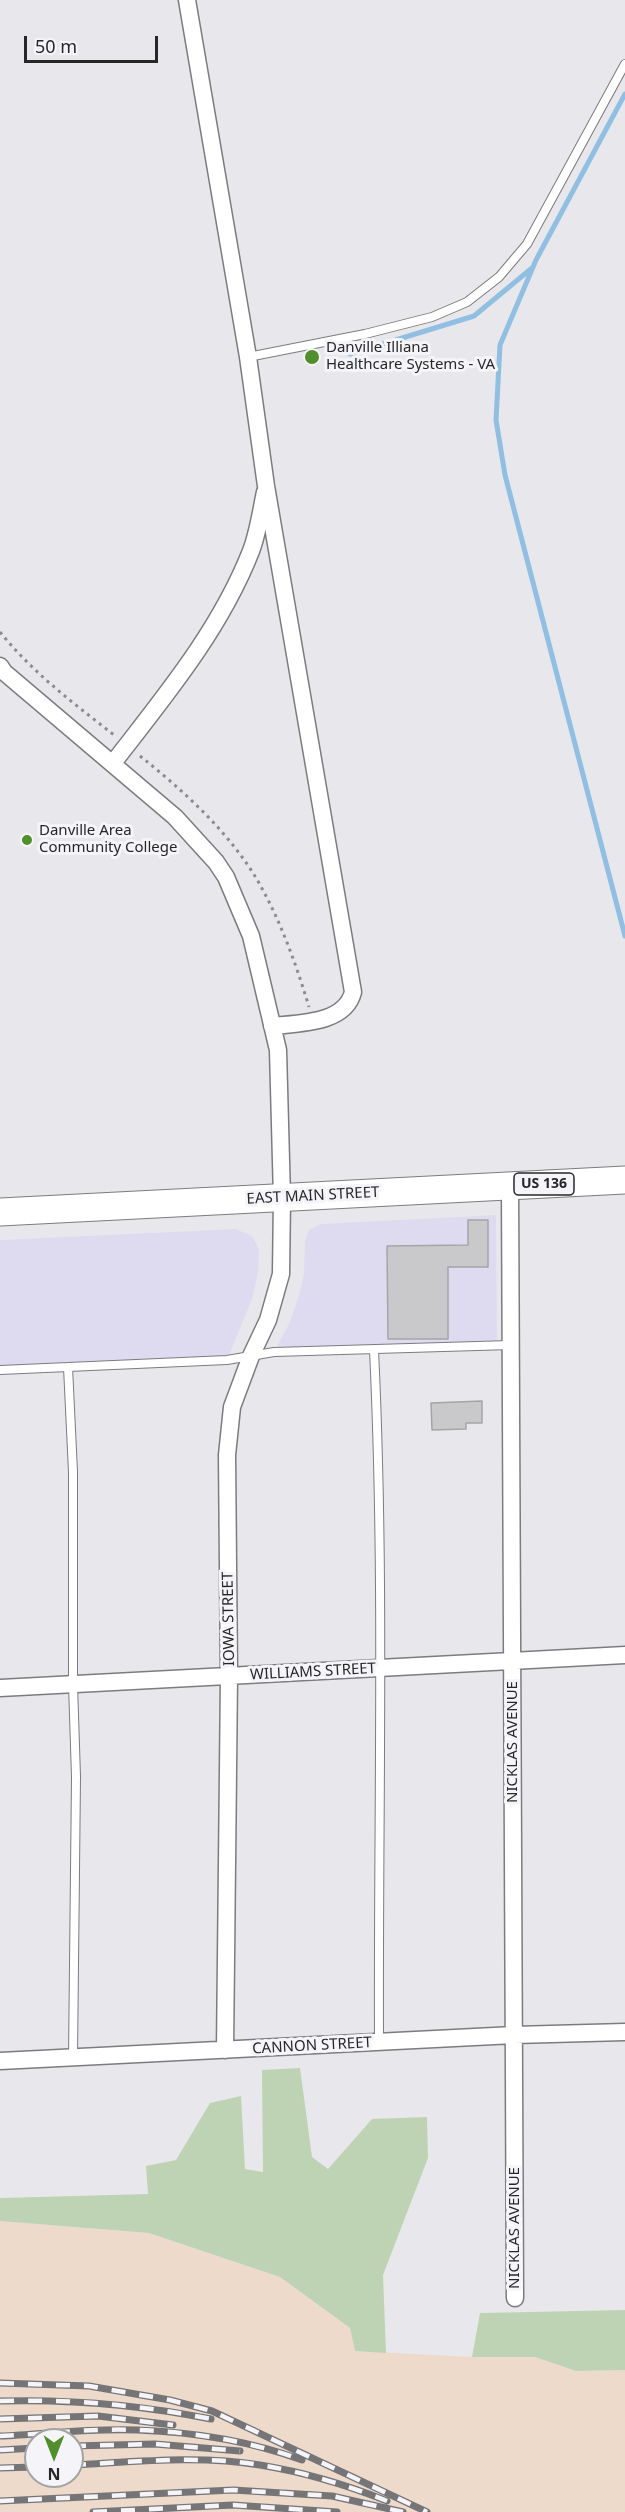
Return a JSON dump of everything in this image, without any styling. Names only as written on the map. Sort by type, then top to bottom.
[{"type":"main road","name":"EAST MAIN STREET","points":[[0,1212],[625,1180]]},
{"type":"street","points":[[187,0],[353,992],[350,1004],[340,1012],[308,1022],[272,1026]]},
{"type":"street","points":[[113,763],[171,688],[225,609],[252,549],[267,486]]},
{"type":"street","name":"IOWA STREET","points":[[0,666],[4,672],[175,817],[216,862],[226,877],[251,936],[278,1050],[282,1198],[281,1274],[268,1320],[250,1356],[232,1407],[227,1455],[229,1676],[225,2050]]},
{"type":"street","name":"NICKLAS AVENUE","points":[[510,1186],[515,2298]]},
{"type":"street","name":"WILLIAMS STREET","points":[[0,1688],[625,1655]]},
{"type":"street","name":"CANNON STREET","points":[[0,2061],[514,2035],[625,2032]]},
{"type":"lane","points":[[248,357],[366,334],[432,317],[467,302],[499,278],[526,244],[538,224],[625,64]]},
{"type":"lane","points":[[0,1370],[227,1360],[274,1352],[511,1345]]},
{"type":"lane","points":[[374,1350],[379,1454],[381,1668],[378,1873],[379,2043]]},
{"type":"lane","points":[[68,1367],[73,1472],[73,1684],[76,1777],[74,2058]]},
{"type":"shaded area","points":[[496,1215],[497,1345],[274,1352],[290,1322],[299,1295],[304,1274],[305,1241],[309,1230],[321,1224]]},
{"type":"shaded area","points":[[236,1229],[252,1236],[259,1249],[258,1273],[252,1299],[227,1360],[0,1370],[0,1240]]},
{"type":"shaded area","points":[[0,2221],[149,2233],[280,2277],[350,2328],[355,2351],[472,2357],[535,2357],[576,2371],[625,2370],[625,2512],[0,2512]]},
{"type":"green space","points":[[300,2068],[312,2157],[328,2169],[372,2119],[427,2117],[428,2158],[383,2275],[386,2353],[355,2351],[350,2328],[280,2277],[149,2233],[0,2221],[0,2198],[148,2194],[146,2166],[176,2160],[210,2103],[241,2096],[245,2169],[263,2172],[262,2070]]},
{"type":"green space","points":[[625,2310],[625,2370],[576,2371],[535,2357],[472,2357],[480,2313]]},
{"type":"building","points":[[468,1220],[488,1220],[488,1267],[448,1267],[448,1339],[388,1339],[387,1246],[468,1245]]},
{"type":"building","points":[[482,1401],[482,1423],[466,1423],[466,1429],[432,1430],[431,1403]]},
{"type":"waterway","points":[[625,94],[536,260],[500,345],[496,420],[505,475],[625,936]]},
{"type":"waterway","points":[[350,354],[474,316],[532,268]]},
{"type":"railway","points":[[0,2383],[89,2386],[170,2400],[212,2411],[427,2512]]},
{"type":"railway","points":[[0,2401],[106,2404],[211,2419]]},
{"type":"railway","points":[[0,2419],[98,2416],[173,2425]]},
{"type":"railway","points":[[0,2436],[103,2430],[158,2431],[200,2435],[242,2443],[302,2460]]},
{"type":"railway","points":[[84,2446],[155,2444],[240,2451]]},
{"type":"railway","points":[[0,2450],[24,2449]]},
{"type":"railway","points":[[84,2464],[166,2460],[237,2462],[309,2475],[387,2501]]},
{"type":"railway","points":[[0,2468],[24,2467]]},
{"type":"railway","points":[[0,2501],[233,2490],[332,2496],[403,2512]]},
{"type":"railway","points":[[93,2512],[233,2505],[337,2512]]},
{"type":"place","name":"Danville Illiana Healthcare Systems - VA","points":[[312,357]]},
{"type":"place","name":"Danville Area Community College","points":[[27,840]]}]
